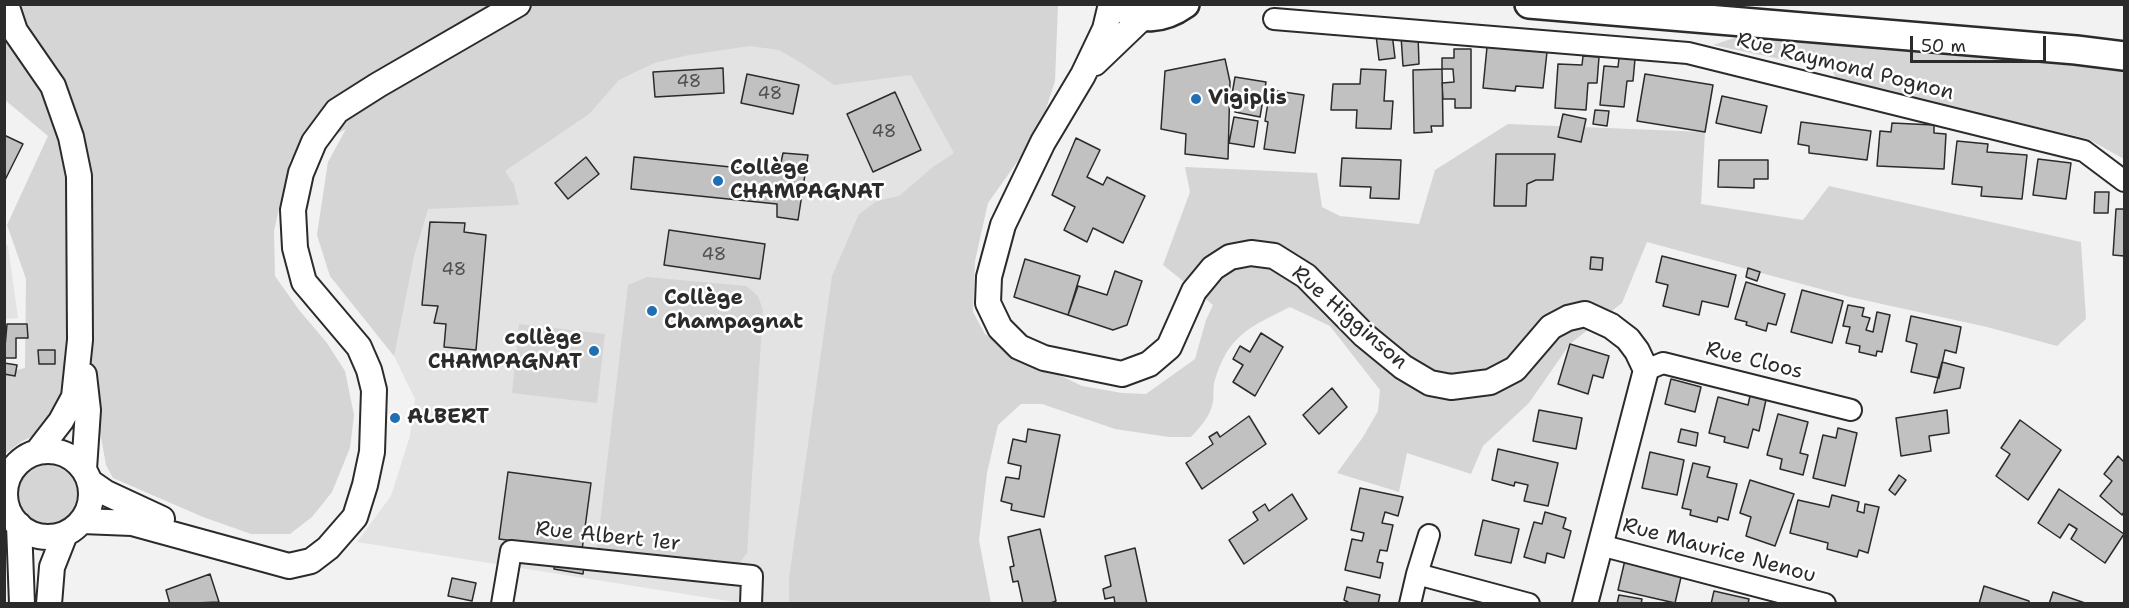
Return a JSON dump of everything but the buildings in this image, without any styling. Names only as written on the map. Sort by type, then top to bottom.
[{"type":"main road","points":[[1118,4],[1131,14],[1143,17],[1158,17],[1173,12],[1185,4]]},
{"type":"main road","points":[[1536,5],[2076,50],[2124,56]]},
{"type":"street","points":[[6,4],[15,31],[53,86],[72,137],[79,176],[80,340],[88,410],[87,475],[92,496],[89,510],[73,528],[52,567],[49,603]]},
{"type":"street","points":[[233,550],[106,493],[74,459],[63,453],[37,452],[15,466],[9,477],[6,503],[11,515],[19,525],[40,536],[53,537],[73,528],[132,523],[289,566],[311,561],[328,548],[355,517],[370,462],[374,390],[369,370],[358,348],[304,282],[295,248],[293,210],[302,173],[314,142],[336,111],[378,84],[518,4]]},
{"type":"street","name":"Rue Higginson","points":[[1111,4],[1105,29],[1083,75],[1043,142],[1003,225],[989,277],[988,303],[1000,328],[1019,347],[1044,358],[1122,374],[1149,364],[1169,347],[1194,291],[1213,268],[1230,257],[1251,253],[1274,256],[1306,276],[1364,335],[1403,367],[1430,383],[1451,387],[1490,382],[1515,369],[1551,327],[1568,318],[1585,314],[1611,326],[1628,339],[1646,370]]},
{"type":"street","points":[[1536,5],[1541,40]]},
{"type":"street","name":"Rue Higginson","points":[[1083,75],[1143,17]]},
{"type":"street","name":"Rue Raymond Pognon","points":[[1274,19],[1688,53],[2084,151],[2124,181]]},
{"type":"street","points":[[37,452],[61,421],[74,397],[80,340]]},
{"type":"street","name":"Rue Cloos","points":[[1646,370],[1663,363],[1851,411]]},
{"type":"street","points":[[1585,603],[1646,370]]},
{"type":"street","points":[[19,525],[22,603]]},
{"type":"street","points":[[1410,603],[1429,535]]},
{"type":"street","name":"Rue Maurice Nenou","points":[[1600,545],[1783,599],[1825,603]]},
{"type":"street","name":"Rue Albert 1er","points":[[502,603],[510,551],[752,576],[751,603]]},
{"type":"street","points":[[1417,574],[1529,603]]},
{"type":"shaded area","points":[[5,5],[1058,5],[1055,81],[1039,131],[988,203],[975,261],[973,312],[985,334],[1030,361],[1082,386],[1122,393],[1146,394],[1195,359],[1206,320],[1213,305],[1163,265],[1190,192],[1185,167],[1317,173],[1322,207],[1340,216],[1419,224],[1435,170],[1508,124],[1705,132],[1701,204],[1803,220],[1829,186],[2081,242],[2086,319],[2057,346],[1987,327],[1850,297],[1647,242],[1622,303],[1570,344],[1529,403],[1483,446],[1471,474],[1407,453],[1399,492],[1337,473],[1363,437],[1378,411],[1380,390],[1330,326],[1290,307],[1262,321],[1233,343],[1214,383],[1210,412],[1191,437],[1169,437],[1115,429],[1042,404],[1021,404],[998,425],[987,473],[979,540],[991,603],[789,603],[789,578],[832,276],[859,214],[877,201],[899,196],[933,167],[954,153],[911,75],[834,85],[779,50],[750,46],[654,63],[619,80],[589,114],[505,171],[514,185],[519,205],[428,209],[414,256],[394,356],[330,276],[317,235],[328,162],[346,129],[290,160],[274,231],[275,276],[299,310],[327,343],[345,371],[354,415],[350,448],[332,492],[312,517],[290,534],[251,534],[203,517],[113,478],[106,465],[99,426],[66,371],[61,400],[40,432],[5,454],[5,373],[25,368],[26,279],[7,225],[48,136],[5,100]]},
{"type":"shaded area","name":"Collège Champagnat","points":[[1043,5],[962,216],[969,603],[741,603],[357,542],[391,496],[410,436],[415,399],[394,356],[330,276],[317,235],[328,162],[534,71]]},
{"type":"shaded area","points":[[1773,25],[2124,56],[2124,159],[2088,139],[2017,122],[2005,131],[1841,90],[1832,70],[1713,45]]},
{"type":"shaded area","points":[[5,243],[8,246],[18,318],[5,319]]},
{"type":"shaded area","points":[[647,277],[746,286],[758,296],[763,310],[747,553],[738,565],[597,548],[628,285]]},
{"type":"shaded area","points":[[519,324],[605,334],[597,403],[512,393]]},
{"type":"shaded area","points":[[41,465],[53,465],[69,473],[75,483],[77,495],[75,507],[69,517],[53,525],[41,525],[25,517],[17,501],[17,489],[25,473]]},
{"type":"place","name":"Vigiplis","points":[[1196,99]]},
{"type":"place","name":"Collège CHAMPAGNAT","points":[[718,181]]},
{"type":"place","name":"Collège Champagnat","points":[[652,311]]},
{"type":"place","name":"collège CHAMPAGNAT","points":[[594,351]]},
{"type":"place","name":"ALBERT","points":[[395,418]]}]
